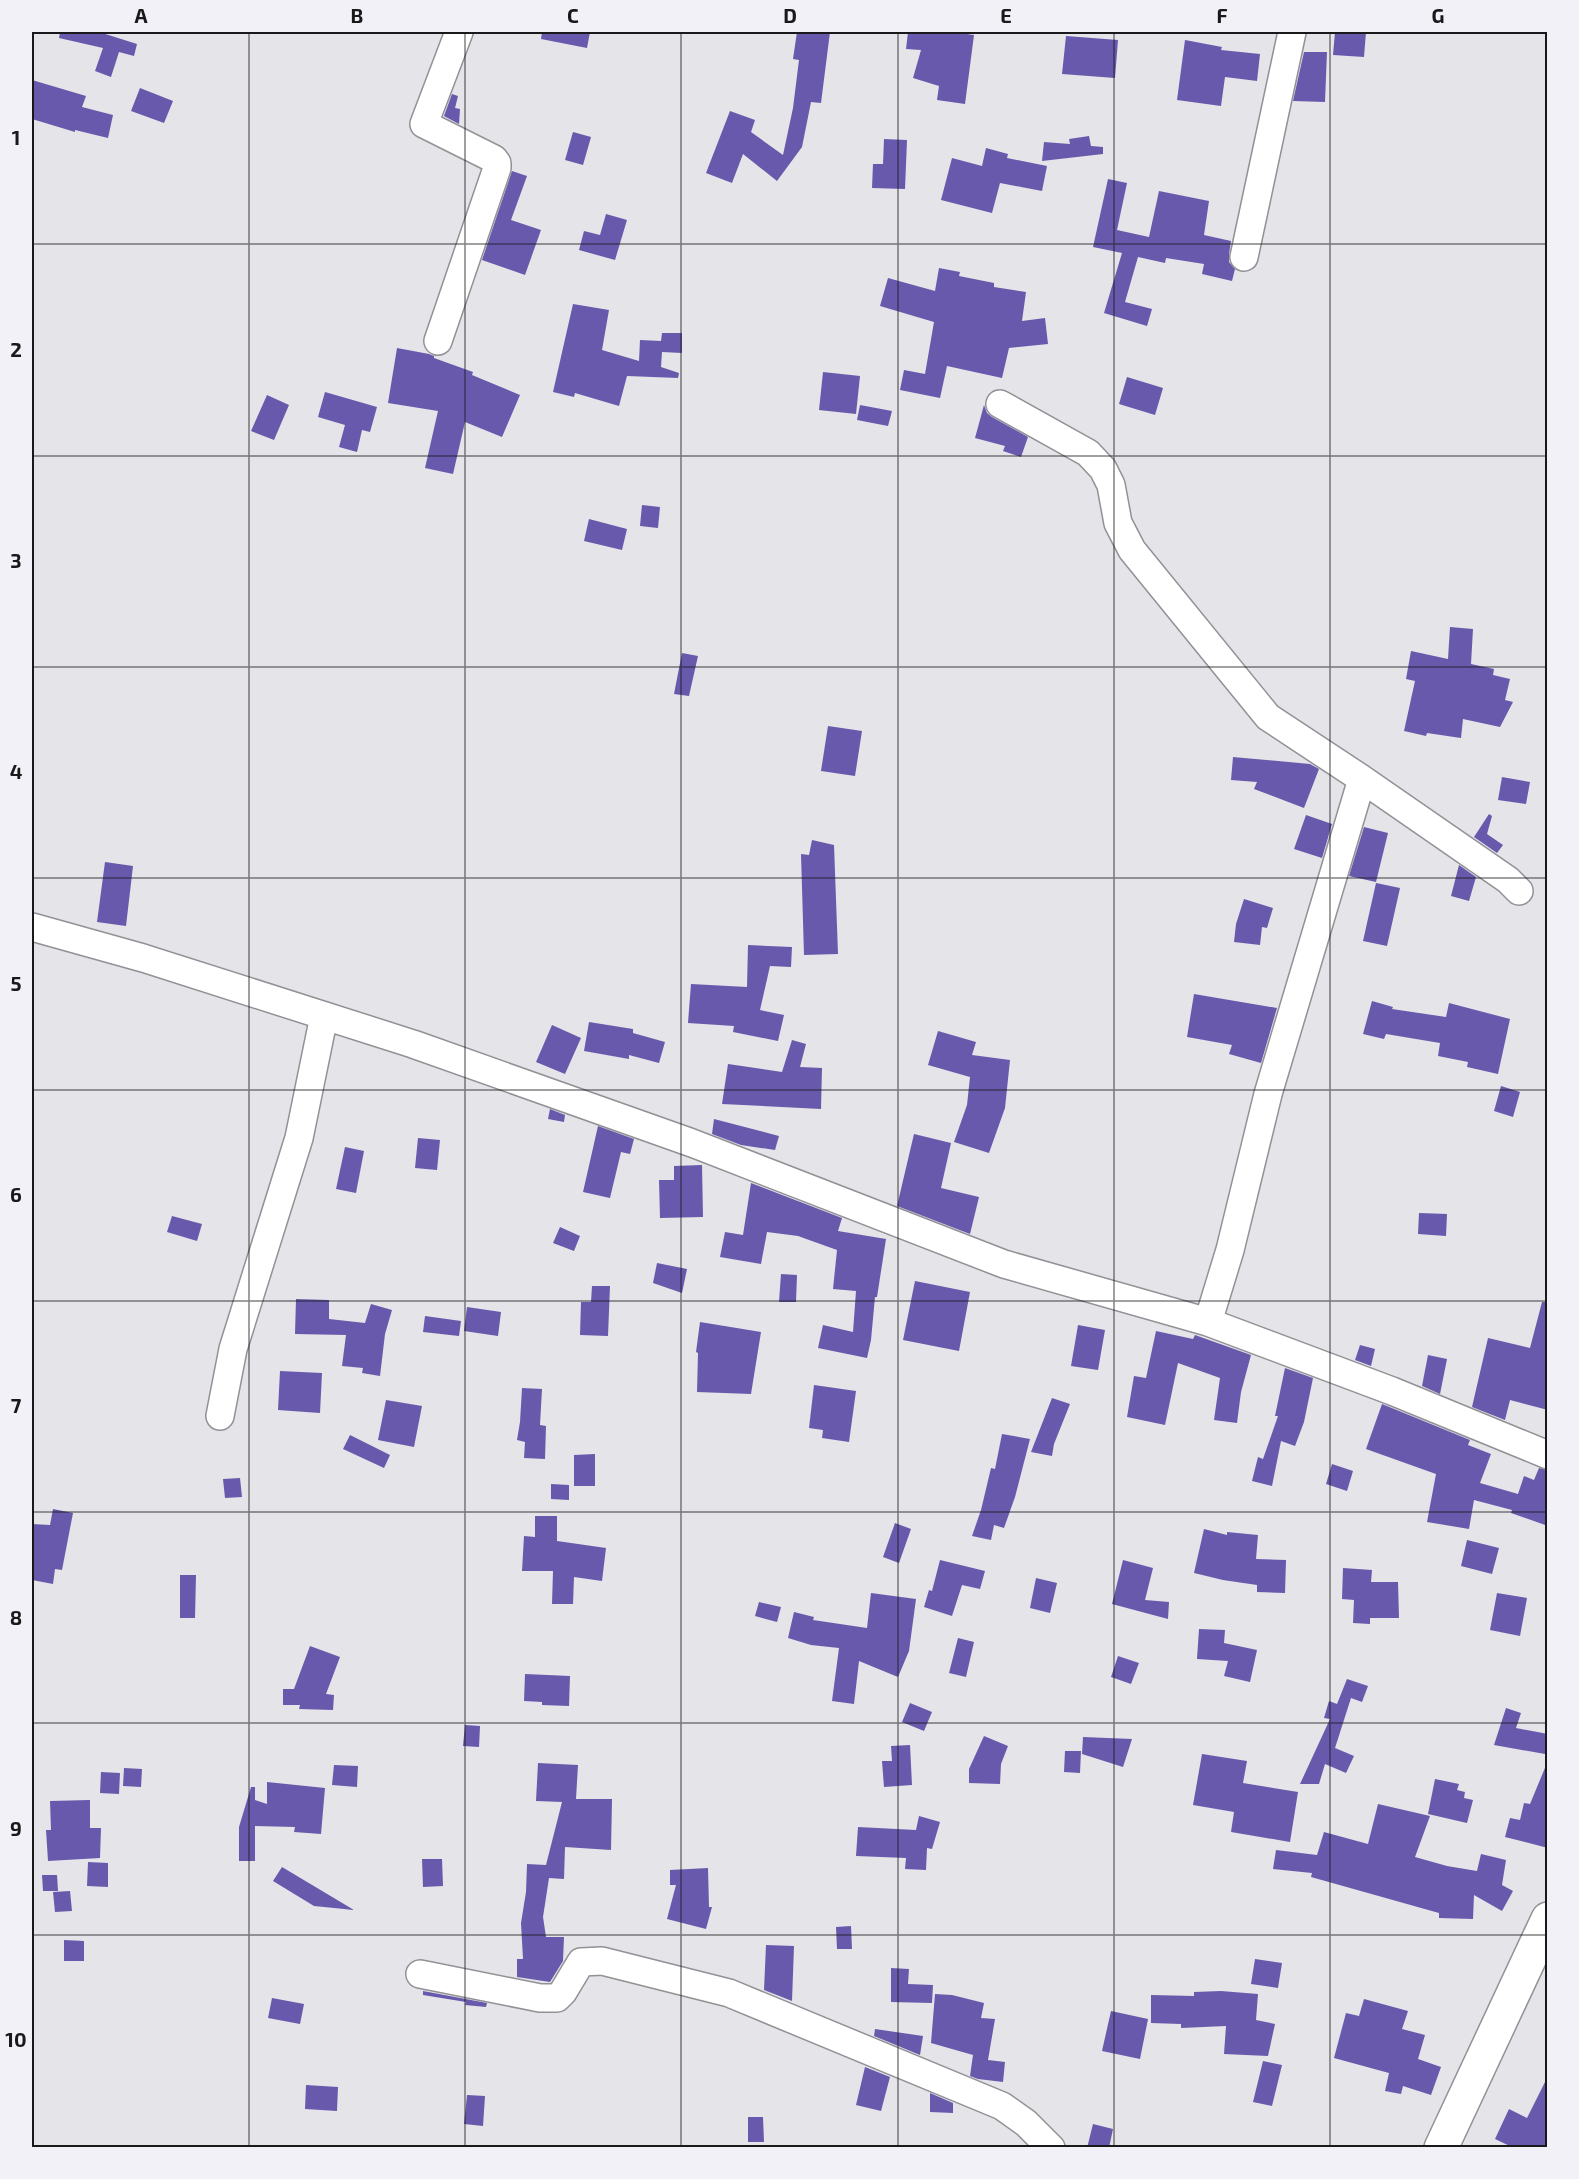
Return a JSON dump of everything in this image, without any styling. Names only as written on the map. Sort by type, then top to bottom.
[{"type":"highway","points":[[1441,2148],[1548,1919]]},
{"type":"street","points":[[438,341],[497,168],[494,159],[424,124],[459,32]]},
{"type":"street","points":[[1244,257],[1292,32]]},
{"type":"street","points":[[1000,404],[1088,453],[1103,468],[1111,485],[1118,523],[1132,550],[1268,717],[1508,880],[1519,891]]},
{"type":"street","points":[[1208,1322],[1230,1250],[1268,1094],[1362,779]]},
{"type":"street","points":[[32,927],[144,958],[413,1044],[692,1143],[1004,1264],[1208,1322],[1392,1391],[1548,1455]]},
{"type":"street","points":[[220,1416],[233,1349],[299,1138],[324,1016]]},
{"type":"street","points":[[420,1974],[540,1998],[557,1998],[581,1962],[594,1961],[729,1993],[1002,2106],[1026,2123],[1051,2148]]},
{"type":"building","points":[[60,32],[99,32],[137,44],[134,56],[119,52],[111,77],[95,71],[103,48],[59,38]]},
{"type":"building","points":[[542,32],[590,32],[587,48],[541,39]]},
{"type":"building","points":[[797,32],[830,32],[821,103],[811,102],[802,147],[777,181],[743,154],[732,183],[706,173],[730,111],[755,120],[751,132],[783,155],[793,108],[799,60],[793,59]]},
{"type":"building","points":[[908,32],[952,32],[974,35],[965,104],[937,100],[939,86],[913,78],[921,50],[906,49]]},
{"type":"building","points":[[1335,32],[1366,32],[1364,57],[1333,55]]},
{"type":"building","points":[[1066,36],[1118,40],[1115,78],[1062,74]]},
{"type":"building","points":[[1185,40],[1222,47],[1221,50],[1260,54],[1257,81],[1225,77],[1221,106],[1177,100]]},
{"type":"building","points":[[1304,52],[1327,52],[1325,102],[1293,101]]},
{"type":"building","points":[[32,80],[86,96],[82,107],[113,115],[108,138],[75,130],[75,132],[32,119]]},
{"type":"building","points":[[140,88],[173,101],[164,123],[131,111]]},
{"type":"building","points":[[452,94],[458,96],[455,108],[460,109],[459,124],[444,116]]},
{"type":"building","points":[[573,132],[591,137],[583,165],[565,160]]},
{"type":"building","points":[[1089,136],[1091,146],[1103,147],[1103,154],[1042,161],[1044,142],[1070,144],[1069,139]]},
{"type":"building","points":[[884,139],[907,140],[905,189],[872,188],[873,164],[883,164]]},
{"type":"building","points":[[986,148],[1008,154],[1007,158],[1047,166],[1042,191],[1000,183],[992,213],[941,200],[952,158],[982,166]]},
{"type":"building","points":[[512,171],[527,176],[511,220],[541,230],[525,275],[482,260]]},
{"type":"building","points":[[1108,179],[1127,183],[1117,230],[1149,237],[1159,191],[1209,201],[1204,235],[1231,241],[1229,262],[1235,269],[1232,281],[1202,274],[1204,264],[1166,258],[1165,263],[1138,257],[1125,302],[1152,309],[1147,326],[1104,313],[1122,253],[1093,247]]},
{"type":"building","points":[[606,214],[627,220],[615,260],[579,250],[584,231],[600,235]]},
{"type":"building","points":[[939,268],[960,272],[959,276],[994,283],[994,287],[1026,292],[1022,321],[1045,318],[1048,344],[1009,348],[1002,378],[947,366],[940,398],[900,390],[904,370],[925,374],[934,322],[880,306],[888,278],[935,291]]},
{"type":"building","points":[[573,304],[609,310],[602,350],[639,361],[640,340],[661,341],[662,333],[682,333],[682,353],[662,352],[661,367],[679,373],[678,378],[627,376],[619,406],[575,393],[574,397],[553,392]]},
{"type":"building","points":[[397,348],[429,354],[520,395],[502,437],[465,422],[453,474],[425,468],[438,411],[388,403]]},
{"type":"building","points":[[823,372],[860,376],[856,414],[819,410]]},
{"type":"building","points":[[1127,377],[1163,388],[1155,415],[1119,404]]},
{"type":"building","points":[[325,392],[377,407],[370,432],[362,430],[357,452],[339,447],[345,425],[318,417]]},
{"type":"building","points":[[267,395],[289,405],[274,440],[251,431]]},
{"type":"building","points":[[860,405],[892,411],[888,426],[857,420]]},
{"type":"building","points":[[984,405],[987,413],[992,417],[1028,437],[1021,457],[1003,451],[1005,446],[975,438]]},
{"type":"building","points":[[642,505],[660,507],[658,528],[640,526]]},
{"type":"building","points":[[589,519],[627,529],[622,550],[584,541]]},
{"type":"building","points":[[1450,627],[1473,629],[1471,664],[1494,669],[1493,675],[1510,679],[1505,700],[1513,702],[1500,727],[1463,719],[1461,738],[1427,733],[1426,736],[1404,731],[1415,681],[1406,679],[1411,651],[1448,659]]},
{"type":"building","points":[[682,653],[698,656],[689,696],[674,694]]},
{"type":"building","points":[[828,726],[862,731],[855,776],[821,771]]},
{"type":"building","points":[[1233,757],[1310,764],[1319,769],[1304,808],[1254,789],[1257,782],[1231,780]]},
{"type":"building","points":[[1502,777],[1530,782],[1526,804],[1498,800]]},
{"type":"building","points":[[1489,814],[1492,816],[1487,834],[1503,845],[1497,853],[1474,837]]},
{"type":"building","points":[[1306,815],[1332,824],[1322,858],[1294,849]]},
{"type":"building","points":[[1364,827],[1388,833],[1376,882],[1349,876]]},
{"type":"building","points":[[812,840],[834,845],[838,954],[804,955],[801,854],[809,855]]},
{"type":"building","points":[[105,862],[133,866],[126,926],[97,922]]},
{"type":"building","points":[[1459,865],[1476,877],[1469,901],[1451,896]]},
{"type":"building","points":[[1376,883],[1400,888],[1387,946],[1363,941]]},
{"type":"building","points":[[1244,899],[1273,908],[1267,928],[1262,927],[1260,945],[1234,942],[1236,924]]},
{"type":"building","points":[[748,945],[792,947],[791,967],[770,966],[760,1010],[784,1015],[778,1041],[733,1032],[734,1026],[688,1023],[691,984],[747,987]]},
{"type":"building","points":[[1194,994],[1277,1008],[1261,1063],[1229,1054],[1232,1045],[1187,1037]]},
{"type":"building","points":[[1372,1001],[1393,1007],[1392,1009],[1446,1017],[1449,1003],[1510,1019],[1498,1074],[1467,1067],[1468,1062],[1438,1056],[1440,1043],[1386,1034],[1384,1039],[1363,1034]]},
{"type":"building","points":[[589,1022],[633,1029],[633,1033],[665,1042],[659,1063],[629,1055],[629,1059],[584,1051]]},
{"type":"building","points":[[552,1025],[581,1038],[565,1074],[536,1062]]},
{"type":"building","points":[[938,1031],[976,1042],[972,1055],[1010,1060],[1005,1108],[989,1153],[954,1142],[967,1105],[970,1077],[928,1065]]},
{"type":"building","points":[[792,1040],[806,1044],[800,1067],[822,1068],[821,1109],[722,1104],[728,1064],[782,1072]]},
{"type":"building","points":[[1501,1086],[1520,1092],[1513,1117],[1494,1111]]},
{"type":"building","points":[[550,1109],[565,1115],[564,1122],[548,1119]]},
{"type":"building","points":[[714,1119],[779,1136],[775,1150],[741,1145],[712,1134]]},
{"type":"building","points":[[598,1126],[634,1139],[630,1154],[621,1152],[610,1198],[583,1192]]},
{"type":"building","points":[[914,1134],[951,1143],[941,1188],[979,1197],[970,1234],[897,1206]]},
{"type":"building","points":[[418,1138],[440,1140],[437,1170],[415,1168]]},
{"type":"building","points":[[345,1147],[364,1151],[356,1193],[336,1189]]},
{"type":"building","points":[[702,1165],[703,1217],[660,1218],[659,1180],[674,1180],[674,1166]]},
{"type":"building","points":[[751,1183],[842,1218],[838,1231],[886,1239],[867,1358],[818,1348],[823,1325],[853,1332],[856,1291],[833,1289],[837,1250],[798,1236],[767,1232],[761,1264],[720,1257],[725,1232],[743,1235]]},
{"type":"building","points":[[1419,1213],[1447,1214],[1446,1236],[1418,1234]]},
{"type":"building","points":[[172,1216],[202,1224],[197,1241],[167,1232]]},
{"type":"building","points":[[560,1227],[580,1236],[574,1251],[553,1243]]},
{"type":"building","points":[[657,1263],[687,1269],[682,1293],[653,1283]]},
{"type":"building","points":[[781,1274],[797,1275],[796,1302],[779,1302]]},
{"type":"building","points":[[915,1281],[970,1292],[959,1351],[903,1340]]},
{"type":"building","points":[[592,1286],[610,1286],[608,1336],[580,1335],[581,1302],[591,1302]]},
{"type":"building","points":[[296,1299],[329,1300],[329,1319],[365,1323],[371,1304],[392,1310],[385,1334],[380,1376],[362,1373],[363,1368],[342,1366],[346,1335],[295,1334]]},
{"type":"building","points":[[1542,1302],[1548,1302],[1548,1410],[1510,1400],[1505,1420],[1472,1407],[1488,1338],[1530,1348]]},
{"type":"building","points":[[467,1307],[501,1312],[498,1336],[464,1331]]},
{"type":"building","points":[[425,1316],[461,1321],[459,1336],[423,1332]]},
{"type":"building","points":[[700,1322],[761,1332],[751,1394],[697,1392],[698,1353],[696,1352]]},
{"type":"building","points":[[1078,1325],[1105,1330],[1098,1370],[1071,1366]]},
{"type":"building","points":[[1156,1331],[1193,1339],[1195,1335],[1251,1355],[1241,1392],[1237,1423],[1214,1420],[1220,1378],[1178,1363],[1165,1425],[1127,1417],[1134,1376],[1146,1378]]},
{"type":"building","points":[[1360,1345],[1375,1349],[1371,1366],[1355,1360]]},
{"type":"building","points":[[1428,1355],[1447,1359],[1440,1394],[1422,1386]]},
{"type":"building","points":[[1285,1368],[1313,1378],[1304,1422],[1295,1446],[1281,1441],[1272,1486],[1252,1481],[1258,1457],[1263,1459],[1278,1416],[1275,1416]]},
{"type":"building","points":[[280,1371],[322,1373],[320,1413],[278,1410]]},
{"type":"building","points":[[814,1385],[856,1391],[849,1442],[822,1438],[823,1430],[809,1428]]},
{"type":"building","points":[[522,1388],[542,1389],[540,1425],[546,1426],[545,1459],[524,1458],[525,1442],[517,1440]]},
{"type":"building","points":[[1052,1398],[1070,1404],[1054,1444],[1052,1456],[1031,1452]]},
{"type":"building","points":[[386,1400],[422,1406],[414,1447],[378,1440]]},
{"type":"building","points":[[1382,1404],[1470,1440],[1468,1445],[1491,1454],[1480,1483],[1518,1494],[1524,1476],[1534,1480],[1539,1468],[1548,1470],[1548,1526],[1511,1513],[1512,1510],[1474,1500],[1469,1529],[1427,1522],[1436,1474],[1366,1449]]},
{"type":"building","points":[[1002,1434],[1030,1439],[1015,1497],[1004,1528],[994,1525],[991,1540],[972,1536],[991,1468],[995,1469]]},
{"type":"building","points":[[350,1435],[390,1455],[384,1468],[343,1449]]},
{"type":"building","points":[[595,1454],[595,1486],[574,1486],[574,1455]]},
{"type":"building","points":[[1332,1464],[1353,1471],[1347,1491],[1326,1484]]},
{"type":"building","points":[[240,1478],[242,1497],[225,1498],[223,1479]]},
{"type":"building","points":[[551,1484],[569,1485],[569,1500],[551,1499]]},
{"type":"building","points":[[53,1509],[73,1513],[62,1570],[55,1569],[53,1584],[32,1580],[32,1524],[50,1525]]},
{"type":"building","points":[[535,1516],[557,1516],[557,1541],[606,1548],[602,1581],[574,1577],[573,1604],[552,1604],[553,1571],[522,1571],[524,1536],[535,1537]]},
{"type":"building","points":[[895,1523],[911,1529],[899,1563],[883,1557]]},
{"type":"building","points":[[1204,1529],[1227,1535],[1227,1532],[1258,1535],[1256,1559],[1286,1560],[1285,1593],[1257,1592],[1257,1585],[1194,1573]]},
{"type":"building","points":[[1467,1540],[1499,1548],[1492,1574],[1461,1566]]},
{"type":"building","points":[[940,1560],[985,1571],[980,1589],[962,1585],[952,1616],[924,1607],[929,1590],[932,1591]]},
{"type":"building","points":[[1123,1560],[1153,1568],[1145,1600],[1169,1602],[1168,1619],[1112,1604]]},
{"type":"building","points":[[1343,1568],[1372,1570],[1371,1582],[1398,1582],[1399,1618],[1370,1618],[1370,1624],[1353,1623],[1354,1600],[1342,1599]]},
{"type":"building","points":[[180,1575],[196,1575],[195,1618],[180,1618]]},
{"type":"building","points":[[1036,1578],[1057,1583],[1050,1613],[1030,1608]]},
{"type":"building","points":[[871,1593],[916,1599],[909,1651],[898,1677],[859,1661],[854,1704],[832,1701],[839,1648],[811,1645],[788,1638],[794,1612],[814,1617],[813,1620],[867,1628]]},
{"type":"building","points":[[1497,1593],[1527,1598],[1520,1636],[1490,1630]]},
{"type":"building","points":[[759,1602],[781,1607],[777,1622],[755,1616]]},
{"type":"building","points":[[1199,1629],[1225,1630],[1224,1643],[1257,1650],[1250,1682],[1224,1676],[1228,1661],[1197,1659]]},
{"type":"building","points":[[958,1638],[974,1642],[966,1677],[949,1673]]},
{"type":"building","points":[[310,1646],[340,1657],[326,1694],[334,1695],[333,1710],[299,1709],[300,1705],[283,1705],[283,1689],[294,1689]]},
{"type":"building","points":[[1118,1656],[1139,1663],[1131,1684],[1111,1677]]},
{"type":"building","points":[[525,1674],[570,1676],[569,1706],[542,1705],[542,1702],[524,1701]]},
{"type":"building","points":[[1347,1679],[1368,1686],[1362,1702],[1351,1698],[1335,1748],[1354,1756],[1346,1773],[1325,1764],[1319,1784],[1300,1784],[1330,1719],[1324,1718],[1329,1701],[1337,1704]]},
{"type":"building","points":[[910,1703],[932,1712],[924,1731],[902,1722]]},
{"type":"building","points":[[1506,1708],[1521,1713],[1516,1728],[1548,1734],[1545,1754],[1494,1745]]},
{"type":"building","points":[[465,1725],[480,1726],[479,1747],[463,1746]]},
{"type":"building","points":[[984,1736],[1008,1746],[1001,1764],[1000,1784],[969,1783],[969,1769]]},
{"type":"building","points":[[1083,1737],[1132,1739],[1123,1767],[1082,1754]]},
{"type":"building","points":[[910,1745],[912,1785],[884,1787],[882,1761],[892,1761],[891,1746]]},
{"type":"building","points":[[1065,1751],[1081,1751],[1080,1773],[1064,1772]]},
{"type":"building","points":[[1202,1754],[1247,1761],[1243,1783],[1298,1792],[1290,1842],[1231,1832],[1234,1812],[1193,1805]]},
{"type":"building","points":[[538,1763],[578,1765],[576,1799],[612,1799],[611,1850],[565,1847],[564,1879],[549,1878],[543,1917],[546,1937],[564,1937],[563,1961],[550,1982],[517,1977],[517,1959],[523,1959],[521,1923],[526,1892],[527,1864],[546,1865],[562,1802],[536,1801]]},
{"type":"building","points":[[1547,1763],[1548,1848],[1505,1837],[1510,1818],[1520,1820],[1524,1803],[1530,1804]]},
{"type":"building","points":[[334,1765],[358,1766],[357,1787],[332,1785]]},
{"type":"building","points":[[124,1768],[142,1769],[141,1787],[123,1786]]},
{"type":"building","points":[[101,1772],[120,1773],[119,1794],[100,1793]]},
{"type":"building","points":[[1435,1779],[1459,1784],[1457,1790],[1465,1792],[1464,1798],[1473,1800],[1467,1823],[1428,1814]]},
{"type":"building","points":[[267,1782],[325,1788],[321,1834],[294,1832],[295,1827],[255,1826],[255,1861],[239,1861],[239,1827],[251,1787],[255,1787],[255,1800],[267,1804]]},
{"type":"building","points":[[90,1800],[90,1828],[101,1828],[100,1858],[48,1861],[46,1830],[51,1830],[50,1801]]},
{"type":"building","points":[[1378,1804],[1430,1816],[1415,1857],[1477,1871],[1481,1854],[1506,1860],[1502,1885],[1513,1891],[1502,1911],[1474,1895],[1473,1919],[1439,1918],[1439,1913],[1311,1877],[1312,1873],[1273,1869],[1276,1850],[1317,1855],[1324,1832],[1368,1844]]},
{"type":"building","points":[[919,1816],[940,1822],[932,1849],[927,1848],[926,1870],[905,1869],[906,1858],[856,1856],[858,1827],[916,1830]]},
{"type":"building","points":[[422,1859],[442,1859],[443,1886],[423,1887]]},
{"type":"building","points":[[88,1862],[108,1863],[108,1887],[87,1886]]},
{"type":"building","points":[[282,1867],[354,1910],[314,1906],[273,1881]]},
{"type":"building","points":[[708,1868],[709,1907],[712,1907],[706,1929],[667,1919],[676,1885],[670,1885],[670,1870]]},
{"type":"building","points":[[42,1875],[57,1875],[58,1891],[43,1891]]},
{"type":"building","points":[[70,1891],[72,1911],[55,1912],[53,1892]]},
{"type":"building","points":[[851,1926],[852,1949],[837,1949],[836,1927]]},
{"type":"building","points":[[64,1940],[84,1941],[84,1961],[64,1961]]},
{"type":"building","points":[[766,1945],[794,1946],[792,2001],[764,1990]]},
{"type":"building","points":[[1255,1959],[1282,1963],[1278,1988],[1251,1984]]},
{"type":"building","points":[[891,1968],[909,1969],[908,1984],[933,1985],[932,2003],[891,2002]]},
{"type":"building","points":[[423,1991],[487,2003],[486,2007],[465,2005],[466,2002],[423,1995]]},
{"type":"building","points":[[1221,1991],[1258,1994],[1256,2020],[1275,2024],[1268,2056],[1224,2054],[1226,2026],[1181,2028],[1181,2024],[1151,2023],[1151,1995],[1194,1996],[1194,1992]]},
{"type":"building","points":[[935,1994],[952,1995],[984,2003],[981,2018],[995,2019],[988,2060],[1005,2062],[1003,2082],[970,2076],[973,2055],[931,2043]]},
{"type":"building","points":[[272,1998],[304,2004],[300,2024],[268,2018]]},
{"type":"building","points":[[1364,1999],[1408,2011],[1402,2029],[1425,2035],[1418,2059],[1441,2067],[1431,2095],[1403,2086],[1401,2094],[1385,2091],[1389,2073],[1334,2058],[1346,2013],[1359,2016]]},
{"type":"building","points":[[1111,2011],[1148,2019],[1140,2059],[1102,2051]]},
{"type":"building","points":[[875,2029],[923,2036],[920,2055],[874,2036]]},
{"type":"building","points":[[1263,2061],[1282,2065],[1272,2106],[1253,2102]]},
{"type":"building","points":[[865,2067],[890,2077],[881,2111],[856,2105]]},
{"type":"building","points":[[1548,2076],[1548,2148],[1514,2148],[1495,2139],[1509,2109],[1527,2118]]},
{"type":"building","points":[[306,2085],[338,2087],[337,2111],[305,2109]]},
{"type":"building","points":[[930,2093],[953,2103],[953,2113],[930,2112]]},
{"type":"building","points":[[467,2095],[485,2096],[483,2126],[464,2124]]},
{"type":"building","points":[[748,2117],[763,2117],[764,2142],[748,2142]]},
{"type":"building","points":[[1093,2124],[1113,2129],[1109,2148],[1087,2148]]}]
